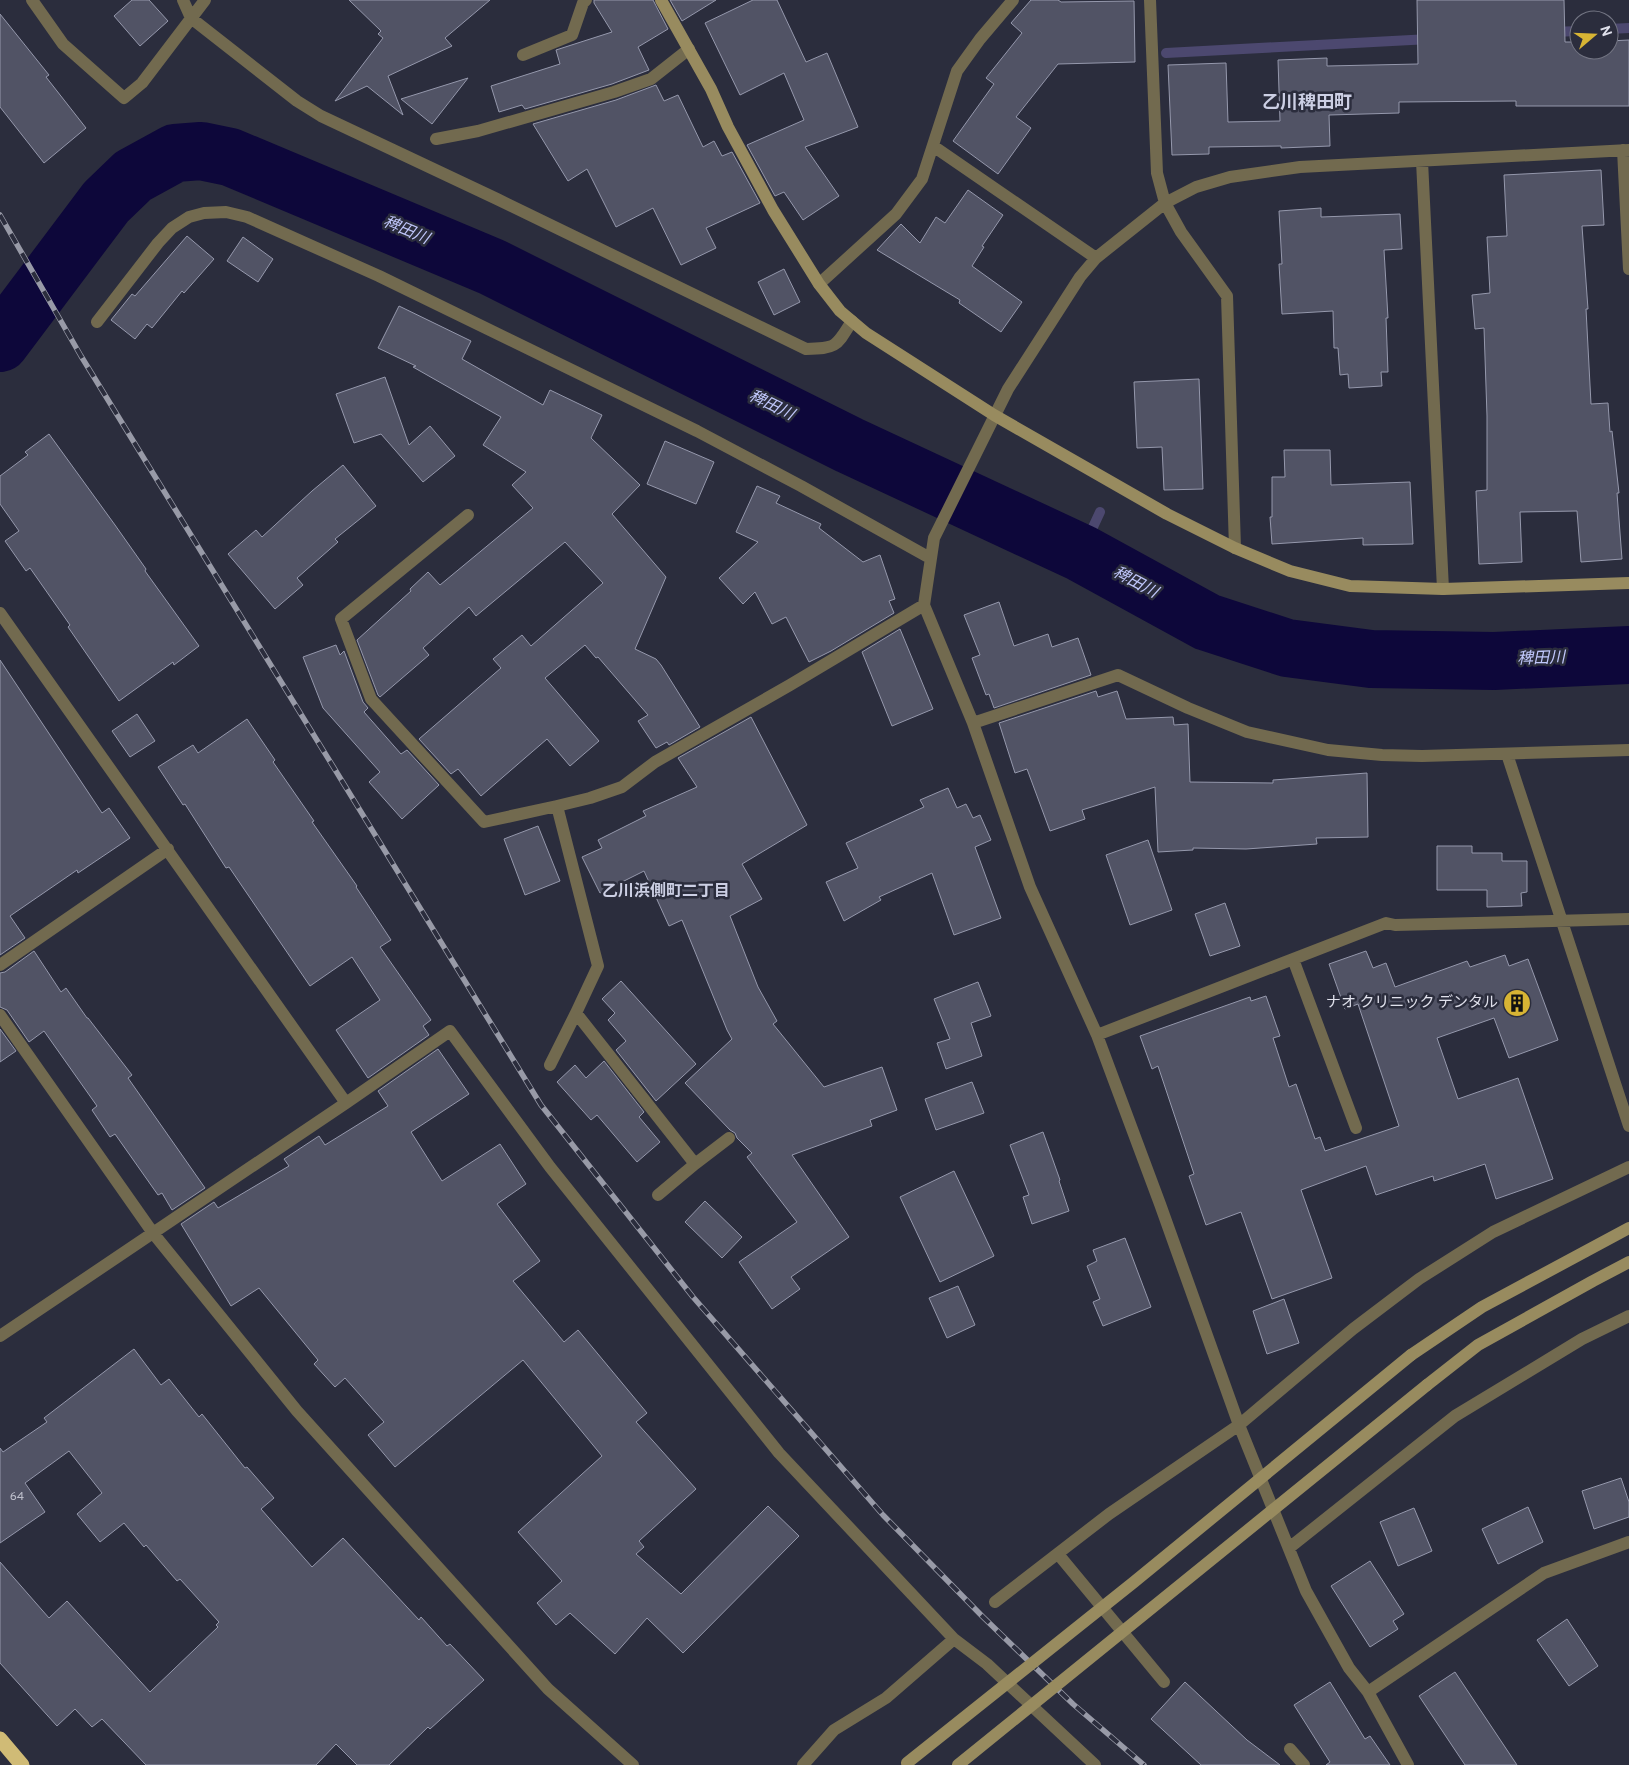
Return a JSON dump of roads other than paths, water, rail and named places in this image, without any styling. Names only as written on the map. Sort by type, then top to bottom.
[{"type":"highway","points":[[0,1740],[22,1765]]},
{"type":"street","points":[[32,0],[63,44],[124,98],[142,84],[205,0]]},
{"type":"street","points":[[183,0],[190,18],[297,101],[321,116],[806,349],[827,348],[839,342],[852,321]]},
{"type":"street","points":[[524,55],[572,35],[583,2],[586,0]]},
{"type":"street","points":[[661,0],[711,88],[728,127],[768,202],[819,284],[840,311],[866,333],[994,415],[1159,509],[1235,548],[1290,571],[1350,586],[1443,589],[1629,583]]},
{"type":"street","points":[[819,284],[896,214],[922,179],[957,71],[980,39],[1013,0]]},
{"type":"street","points":[[1150,0],[1157,173],[1165,203],[1181,232],[1227,296],[1235,548]]},
{"type":"street","points":[[436,140],[478,131],[614,92],[651,79],[689,50]]},
{"type":"street","points":[[933,146],[1096,258]]},
{"type":"street","points":[[1408,1765],[1368,1692],[1349,1668],[1306,1591],[1239,1425],[1160,1204],[1096,1035],[1030,887],[973,723],[924,605],[930,558],[934,538],[1008,388],[1080,277],[1096,258],[1165,203],[1196,187],[1230,177],[1300,166],[1626,150],[1629,269]]},
{"type":"street","points":[[1422,161],[1443,589]]},
{"type":"street","points":[[97,322],[158,242],[172,228],[189,217],[204,212],[226,212],[246,217],[379,276],[697,431],[802,486],[930,558]]},
{"type":"street","points":[[468,515],[341,620],[371,700],[484,822],[590,798],[622,787],[656,762],[924,605]]},
{"type":"street","points":[[0,613],[346,1103]]},
{"type":"street","points":[[973,723],[1118,675],[1188,708],[1247,732],[1328,750],[1382,755],[1422,756],[1629,750]]},
{"type":"street","points":[[1508,754],[1629,1126]]},
{"type":"street","points":[[550,1066],[598,966],[557,806]]},
{"type":"street","points":[[0,965],[168,849]]},
{"type":"street","points":[[1096,1035],[1386,923],[1395,925],[1629,918]]},
{"type":"street","points":[[1294,959],[1356,1128]]},
{"type":"street","points":[[576,1013],[695,1164]]},
{"type":"street","points":[[0,1015],[153,1233],[303,1419],[548,1689],[633,1765]]},
{"type":"street","points":[[0,1336],[346,1103],[450,1030],[555,1174],[779,1453],[954,1638],[987,1664],[1095,1765]]},
{"type":"street","points":[[658,1195],[729,1138]]},
{"type":"street","points":[[995,1602],[1109,1514],[1239,1425],[1353,1329],[1419,1279],[1493,1232],[1629,1167]]},
{"type":"street","points":[[905,1764],[1142,1576],[1410,1355],[1482,1307],[1629,1228]]},
{"type":"street","points":[[958,1765],[1478,1345],[1593,1280],[1629,1262]]},
{"type":"street","points":[[1289,1548],[1455,1416],[1582,1339],[1629,1316]]},
{"type":"street","points":[[1368,1692],[1544,1573],[1629,1542]]},
{"type":"street","points":[[1058,1554],[1164,1682]]},
{"type":"street","points":[[803,1765],[834,1730],[886,1698],[954,1638]]},
{"type":"street","points":[[1290,1749],[1304,1765]]},
{"type":"waterway","points":[[1619,28],[1629,28]]},
{"type":"waterway","points":[[1552,32],[1569,31]]},
{"type":"waterway","points":[[1166,53],[1430,39]]},
{"type":"waterway","name":"稗田川","points":[[0,343],[106,202],[133,176],[175,153],[201,151],[230,157],[492,267],[849,445],[1081,553],[1207,622],[1287,648],[1371,659],[1494,661],[1629,655]]},
{"type":"waterway","points":[[1081,553],[1100,512]]},
{"type":"railway","points":[[0,215],[81,356],[541,1105],[693,1297],[883,1515],[982,1616],[1073,1704],[1144,1765]]},
{"type":"place","name":"ナオ クリニック デンタル","points":[[1517,1003]]},
{"type":"district","name":"乙川稗田町","points":[[1307,103]]},
{"type":"district","name":"乙川浜側町二丁目","points":[[666,892]]}]
